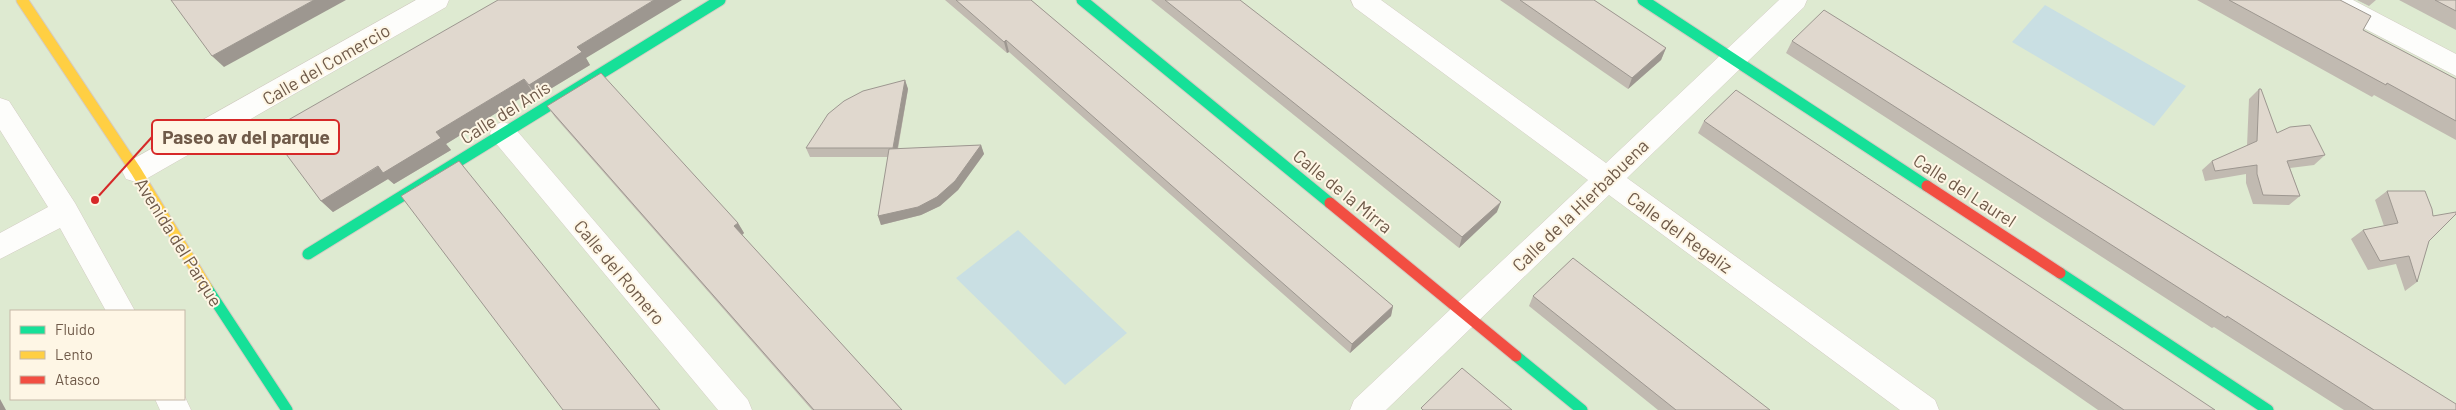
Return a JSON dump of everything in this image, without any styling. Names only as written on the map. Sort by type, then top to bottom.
[{"type":"street","name":"Avenida del Parque","points":[[22,0],[136,171],[219,307],[287,410]]},
{"type":"street","name":"Calle del Comercio","points":[[136,171],[437,0]]},
{"type":"street","name":"Calle del Anís","points":[[308,254],[720,0]]},
{"type":"street","name":"Calle de la Mirra","points":[[1082,0],[1582,410]]},
{"type":"street","name":"Calle del Regaliz","points":[[1363,0],[1924,410]]},
{"type":"street","name":"Calle del Laurel","points":[[1643,0],[2268,410]]},
{"type":"street","name":"Calle de la Hierbabuena","points":[[1365,410],[1795,0]]},
{"type":"street","points":[[2332,0],[2456,66]]},
{"type":"street","points":[[0,108],[65,211],[120,310]]},
{"type":"street","name":"Calle del Romero","points":[[503,133],[737,410]]},
{"type":"street","points":[[0,247],[65,211]]},
{"type":"green space","points":[[0,0],[2456,0],[2456,410],[0,410]]},
{"type":"shaded area","points":[[2045,5],[2186,86],[2154,126],[2012,42]]},
{"type":"shaded area","points":[[1018,230],[1127,333],[1065,385],[956,278]]},
{"type":"building","points":[[171,0],[314,0],[212,56]]},
{"type":"building","points":[[498,0],[654,0],[577,47],[582,52],[529,85],[524,79],[436,132],[441,138],[383,173],[378,166],[321,201],[269,131]]},
{"type":"building","points":[[956,0],[1031,0],[1393,306],[1352,344],[1006,40],[1004,42]]},
{"type":"building","points":[[1165,0],[1240,0],[1501,202],[1462,237]]},
{"type":"building","points":[[1520,0],[1594,0],[1666,48],[1632,78]]},
{"type":"building","points":[[2229,0],[2340,0],[2371,16],[2363,30],[2456,79],[2456,121],[2387,83],[2386,85]]},
{"type":"building","points":[[2435,0],[2456,0],[2456,11]]},
{"type":"building","points":[[1824,10],[2456,404],[2456,410],[2374,410],[2227,316],[2226,318],[1792,41]]},
{"type":"building","points":[[601,73],[738,223],[734,226],[902,410],[814,410],[547,106]]},
{"type":"building","points":[[905,80],[893,148],[806,148],[828,114],[844,101],[863,91]]},
{"type":"building","points":[[2259,89],[2261,89],[2277,133],[2290,127],[2310,125],[2325,155],[2287,161],[2300,196],[2263,195],[2257,174],[2257,165],[2215,171],[2212,161],[2257,141]]},
{"type":"building","points":[[1736,90],[2215,410],[2124,410],[1704,121]]},
{"type":"building","points":[[981,145],[955,181],[937,197],[918,207],[878,216],[889,149]]},
{"type":"building","points":[[459,161],[660,410],[563,410],[401,196]]},
{"type":"building","points":[[2387,191],[2425,191],[2433,216],[2456,212],[2429,241],[2417,282],[2409,256],[2380,261],[2363,230],[2398,223]]},
{"type":"building","points":[[1573,258],[1770,410],[1676,410],[1533,296]]},
{"type":"building","points":[[1462,368],[1512,410],[1423,410],[1421,408]]},
{"type":"traffic: fast","points":[[308,254],[720,0]]},
{"type":"traffic: fast","points":[[1082,0],[1330,203]]},
{"type":"traffic: fast","points":[[1643,0],[1927,186]]},
{"type":"traffic: fast","points":[[2060,273],[2268,410]]},
{"type":"traffic: fast","points":[[207,288],[287,410]]},
{"type":"traffic: fast","points":[[1516,356],[1582,410]]},
{"type":"traffic: slow","points":[[22,0],[136,171],[207,288]]},
{"type":"traffic: jam","points":[[1927,186],[2060,273]]},
{"type":"traffic: jam","points":[[1330,203],[1516,356]]},
{"type":"place","name":"Paseo av del parque","points":[[95,200]]}]
